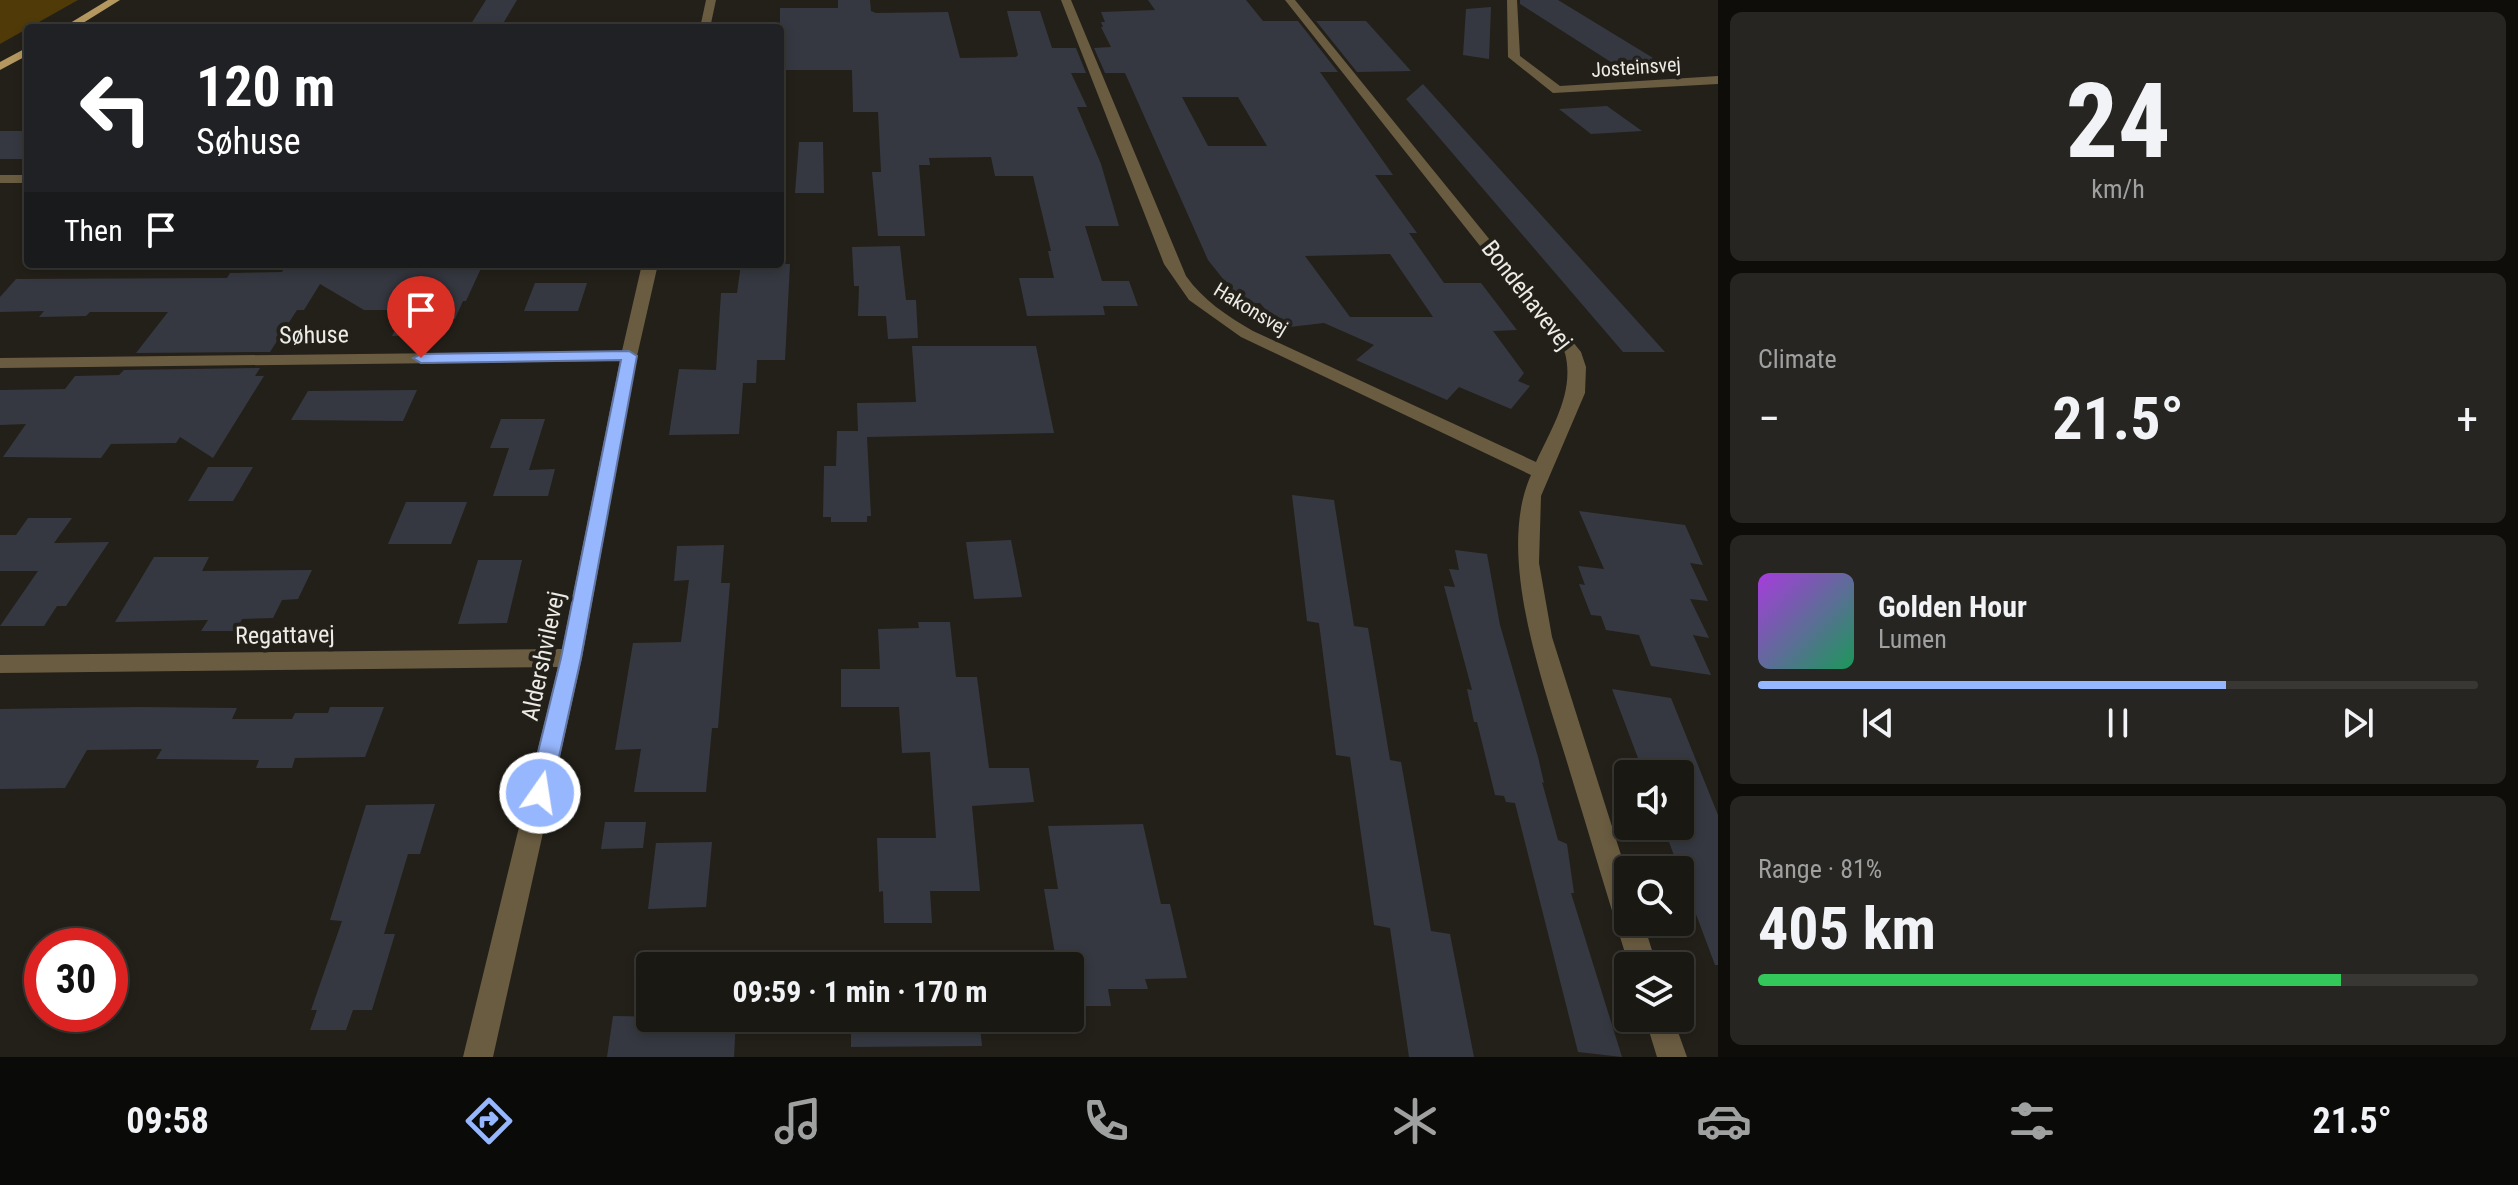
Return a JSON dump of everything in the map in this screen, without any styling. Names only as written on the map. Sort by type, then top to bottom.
[{"type":"main road","points":[[74,24],[115,0]]},
{"type":"main road","points":[[0,67],[24,52]]},
{"type":"street","points":[[706,24],[711,0]]},
{"type":"street","name":"Hakonsvej","points":[[1066,0],[1172,264],[1190,293],[1214,314],[1247,334],[1539,471]]},
{"type":"street","name":"Bondehavevej","points":[[1290,0],[1573,352],[1577,367],[1576,393],[1539,471],[1531,496],[1529,563],[1541,637],[1614,875]]},
{"type":"street","name":"Josteinsvej","points":[[1512,0],[1514,57],[1557,90],[1718,80]]},
{"type":"street","points":[[0,179],[24,179]]},
{"type":"street","name":"Aldershvilevej","points":[[478,1057],[571,658],[629,356],[649,268]]},
{"type":"street","name":"Søhuse","points":[[0,363],[629,356]]},
{"type":"street","name":"Regattavej","points":[[0,664],[571,658]]},
{"type":"street","points":[[1664,1032],[1672,1057]]},
{"type":"shaded area","points":[[0,0],[78,0],[35,24],[24,24],[24,30],[0,44]]},
{"type":"building","points":[[486,0],[517,0],[503,24],[471,24]]},
{"type":"building","points":[[838,0],[870,0],[871,11],[876,13],[948,12],[960,58],[1016,57],[1007,11],[1040,11],[1052,48],[1076,48],[1086,73],[1071,73],[1087,107],[1077,107],[1101,164],[1119,226],[1085,226],[1102,281],[1129,281],[1138,306],[1103,306],[1105,315],[1027,316],[1019,278],[1054,278],[1048,251],[1051,251],[1033,176],[995,176],[991,157],[929,158],[930,165],[919,165],[925,236],[878,236],[872,172],[881,172],[878,112],[853,112],[852,70],[784,70],[784,24],[780,24],[780,8],[838,8]]},
{"type":"building","points":[[1148,0],[1246,0],[1263,21],[1298,21],[1338,72],[1320,72],[1393,175],[1375,175],[1417,233],[1409,233],[1444,283],[1481,283],[1517,330],[1493,331],[1524,373],[1518,381],[1530,386],[1511,409],[1459,387],[1447,400],[1356,360],[1374,345],[1324,323],[1281,328],[1260,303],[1243,304],[1208,260],[1125,73],[1105,73],[1094,48],[1111,47],[1101,27],[1101,22],[1105,22],[1101,12],[1155,10]],"holes":[[[1182,97],[1238,97],[1267,146],[1208,146]],[[1390,254],[1433,317],[1350,317],[1305,256]]]},
{"type":"building","points":[[1520,0],[1558,0],[1658,61],[1614,64],[1520,4]]},
{"type":"building","points":[[1491,7],[1489,59],[1463,55],[1466,9]]},
{"type":"building","points":[[1316,21],[1366,21],[1411,71],[1357,72]]},
{"type":"building","points":[[1423,84],[1665,352],[1623,352],[1406,99]]},
{"type":"building","points":[[1607,106],[1642,131],[1591,134],[1559,109]]},
{"type":"building","points":[[0,131],[24,131],[24,159],[0,159]]},
{"type":"building","points":[[799,142],[823,142],[824,193],[795,193]]},
{"type":"building","points":[[900,246],[906,300],[916,300],[918,338],[888,339],[886,316],[858,316],[859,286],[854,286],[852,247]]},
{"type":"building","points":[[784,264],[790,264],[785,360],[757,360],[756,383],[743,383],[739,434],[669,435],[679,369],[716,370],[721,293],[737,293],[740,268],[784,268]]},
{"type":"building","points":[[284,268],[481,268],[466,301],[463,301],[455,319],[450,319],[444,334],[392,336],[405,310],[364,310],[320,284],[304,310],[297,310],[270,352],[136,353],[168,312],[90,312],[86,316],[39,317],[44,311],[0,312],[0,297],[16,279],[227,278],[230,273],[282,272]]},
{"type":"building","points":[[535,283],[587,283],[578,311],[524,311]]},
{"type":"building","points":[[912,346],[1036,346],[1054,433],[867,437],[871,516],[867,516],[867,522],[831,522],[831,517],[823,517],[824,466],[836,466],[837,431],[858,431],[857,403],[916,402]]},
{"type":"building","points":[[260,368],[255,376],[264,376],[213,458],[180,437],[176,443],[111,444],[101,458],[3,457],[26,424],[0,425],[0,390],[65,389],[75,376],[119,375],[124,370]]},
{"type":"building","points":[[417,390],[403,421],[291,420],[308,391]]},
{"type":"building","points":[[501,419],[545,419],[529,470],[555,469],[548,496],[493,496],[509,448],[490,448]]},
{"type":"building","points":[[208,467],[253,467],[233,501],[188,501]]},
{"type":"building","points":[[1292,495],[1334,500],[1354,626],[1368,628],[1390,760],[1401,762],[1431,931],[1450,934],[1474,1057],[1409,1057],[1390,928],[1374,925],[1350,757],[1336,755],[1319,623],[1307,621]]},
{"type":"building","points":[[406,502],[467,502],[451,544],[388,544]]},
{"type":"building","points":[[1579,511],[1685,525],[1703,565],[1690,563],[1708,601],[1690,599],[1709,638],[1693,635],[1711,675],[1651,666],[1639,635],[1606,630],[1601,616],[1591,615],[1579,584],[1585,585],[1578,566],[1604,569]]},
{"type":"building","points":[[28,518],[72,518],[54,543],[109,542],[66,606],[57,606],[44,626],[0,626],[38,571],[0,571],[0,535],[16,535]]},
{"type":"building","points":[[1011,540],[1022,597],[974,599],[966,542]]},
{"type":"building","points":[[724,545],[721,583],[730,583],[718,728],[712,728],[706,792],[634,792],[641,749],[615,750],[633,643],[681,642],[689,580],[674,581],[677,546]]},
{"type":"building","points":[[1455,550],[1487,554],[1500,625],[1558,840],[1567,844],[1574,893],[1571,893],[1622,1057],[1578,1052],[1515,803],[1506,802],[1504,796],[1495,795],[1477,722],[1474,722],[1467,689],[1472,690],[1444,586],[1455,587],[1449,569],[1459,570]]},
{"type":"building","points":[[154,557],[209,557],[202,571],[312,570],[298,599],[282,600],[273,618],[242,619],[236,631],[201,631],[208,620],[115,622]]},
{"type":"building","points":[[478,560],[522,560],[507,623],[458,624]]},
{"type":"building","points":[[918,622],[950,622],[956,677],[977,677],[989,768],[1029,768],[1034,802],[972,806],[980,891],[930,891],[932,923],[884,923],[883,891],[879,892],[877,838],[936,838],[930,752],[902,753],[899,707],[841,707],[841,669],[880,669],[878,629],[919,628]]},
{"type":"building","points":[[1612,689],[1671,698],[1718,815],[1718,965],[1715,965],[1694,909],[1694,856],[1674,856],[1668,840],[1694,840],[1694,760],[1639,760]]},
{"type":"building","points":[[330,707],[384,707],[365,757],[295,758],[292,768],[256,768],[259,760],[156,759],[162,749],[87,750],[65,788],[0,789],[0,709],[237,708],[232,719],[292,719],[295,713],[328,713]]},
{"type":"building","points":[[435,804],[420,854],[408,854],[384,934],[395,934],[372,1010],[353,1010],[346,1030],[310,1030],[317,1010],[311,1010],[342,921],[330,920],[366,805]]},
{"type":"building","points":[[605,822],[646,822],[643,848],[601,849]]},
{"type":"building","points":[[1143,824],[1161,904],[1170,904],[1187,978],[1145,979],[1148,989],[1108,989],[1111,1006],[1084,1006],[1084,952],[1055,952],[1044,889],[1058,889],[1048,826]]},
{"type":"building","points":[[712,842],[706,907],[648,909],[656,843]]},
{"type":"building","points":[[613,1016],[636,1016],[636,1032],[735,1032],[734,1057],[607,1057]]},
{"type":"building","points":[[851,1032],[980,1032],[982,1046],[851,1047]]},
{"type":"route","points":[[421,358],[629,356],[571,658],[540,793]]}]
